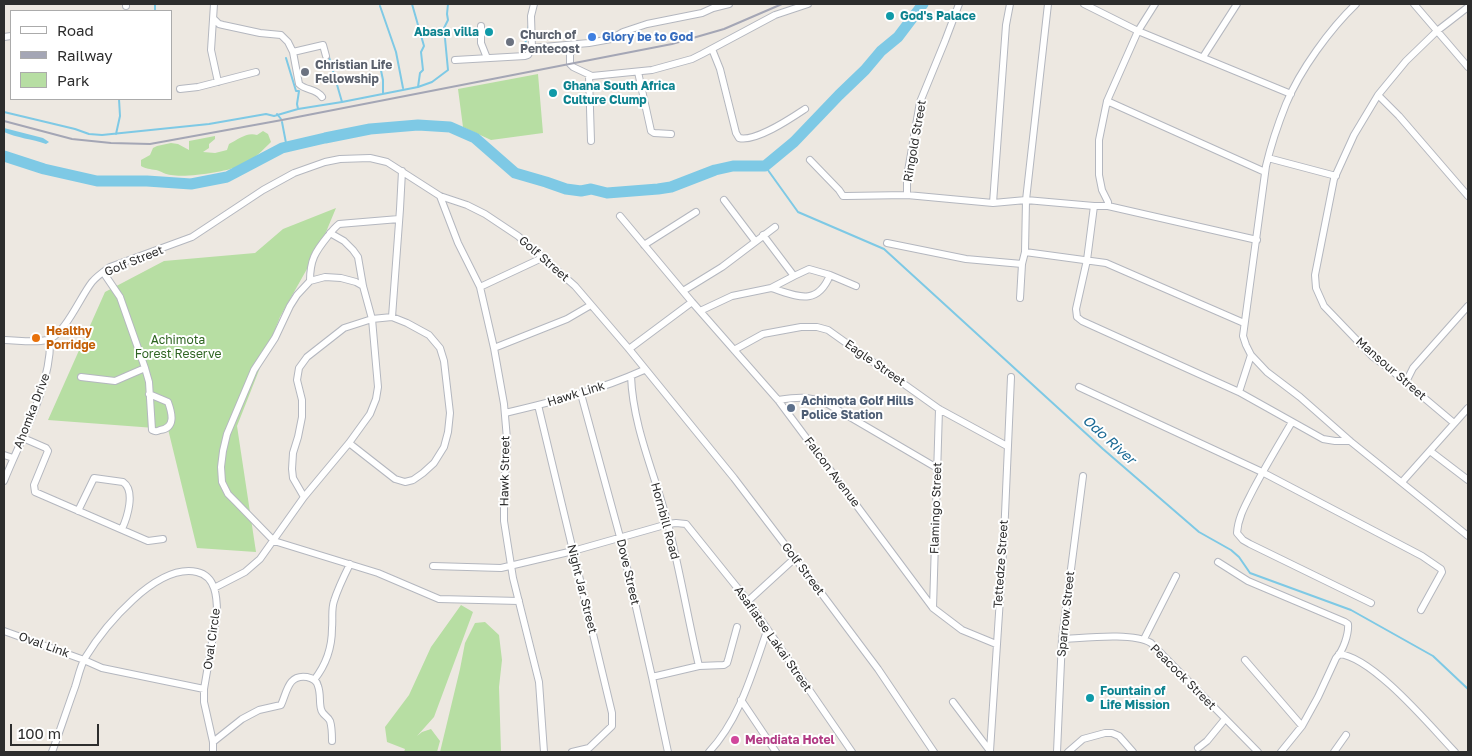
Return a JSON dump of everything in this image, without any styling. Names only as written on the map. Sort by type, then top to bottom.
[{"type":"street","points":[[214,4],[211,50],[218,82]]},
{"type":"street","points":[[455,60],[528,55],[532,48],[534,4]]},
{"type":"street","points":[[532,48],[611,39],[623,32],[647,24],[702,13],[712,6],[729,4]]},
{"type":"street","points":[[576,44],[570,54],[570,64],[589,76],[652,70],[692,59],[775,15],[808,4]]},
{"type":"street","name":"Ringold Street","points":[[907,195],[907,177],[920,102],[959,4]]},
{"type":"street","points":[[993,202],[1006,25],[1010,4]]},
{"type":"street","points":[[1020,298],[1022,264],[1025,252],[1026,200],[1048,4]]},
{"type":"street","points":[[1084,4],[1138,30],[1291,94]]},
{"type":"street","points":[[1108,206],[1099,175],[1099,140],[1107,101],[1138,30],[1155,4]]},
{"type":"street","points":[[1203,57],[1237,4]]},
{"type":"street","points":[[1356,4],[1326,37],[1302,73],[1286,102],[1265,172],[1243,336],[1251,355],[1267,372],[1468,536]]},
{"type":"street","points":[[1414,4],[1468,68]]},
{"type":"street","points":[[1268,158],[1336,176],[1354,134],[1378,95],[1406,61],[1437,30],[1468,7]]},
{"type":"street","points":[[214,19],[223,25],[260,33],[281,35],[288,42],[293,52],[300,86],[318,92],[322,97]]},
{"type":"street","points":[[481,26],[482,43],[487,58]]},
{"type":"street","points":[[293,52],[323,45],[326,56]]},
{"type":"street","points":[[712,49],[720,69],[736,133],[739,138],[749,138],[769,131],[805,110]]},
{"type":"street","points":[[180,89],[198,87],[256,72]]},
{"type":"street","points":[[638,72],[651,131],[654,133],[672,134]]},
{"type":"street","points":[[589,76],[591,141]]},
{"type":"street","points":[[1378,95],[1399,116],[1468,196]]},
{"type":"street","points":[[1107,101],[1265,172]]},
{"type":"street","name":"Golf Street","points":[[50,338],[62,328],[92,281],[110,267],[192,237],[270,186],[294,173],[325,162],[355,158],[370,158],[387,162],[440,196],[466,205],[484,214],[518,236],[575,286],[734,478],[878,669],[934,752]]},
{"type":"street","points":[[810,160],[844,196],[907,195],[993,202],[1026,200],[1108,206],[1257,240]]},
{"type":"street","points":[[392,317],[402,171]]},
{"type":"street","name":"Mansour Street","points":[[1336,176],[1315,275],[1316,288],[1324,306],[1372,356],[1454,423]]},
{"type":"street","name":"Hawk Street","points":[[440,196],[458,243],[480,288],[494,348],[505,413],[507,439],[504,521],[519,601],[539,682],[544,752]]},
{"type":"street","points":[[724,200],[755,241]]},
{"type":"street","points":[[1094,206],[1087,260],[1076,309],[1077,317],[1082,321],[1239,392],[1323,439],[1350,441]]},
{"type":"street","points":[[644,245],[696,212]]},
{"type":"street","name":"Falcon Avenue","points":[[620,216],[778,400],[933,608],[962,630],[996,644]]},
{"type":"street","points":[[310,281],[312,261],[320,244],[339,224],[400,219]]},
{"type":"street","points":[[683,291],[722,267],[775,227]]},
{"type":"street","points":[[52,752],[84,660],[107,628],[126,607],[145,589],[163,578],[190,570],[201,573],[208,578],[214,588],[245,572],[260,559],[304,497],[349,443],[370,414],[376,399],[378,378],[372,319],[363,286],[358,257],[344,241],[330,233]]},
{"type":"street","points":[[763,235],[794,276]]},
{"type":"street","points":[[887,243],[966,259],[1022,264]]},
{"type":"street","points":[[1025,252],[1106,263],[1244,323]]},
{"type":"street","points":[[480,288],[542,258]]},
{"type":"street","points":[[700,311],[732,296],[771,288],[809,269],[830,275],[856,286]]},
{"type":"street","points":[[103,272],[120,297],[145,368],[149,382],[149,394],[152,430],[165,430],[170,426],[172,420],[168,402],[149,394]]},
{"type":"street","points":[[771,288],[810,297],[825,288],[830,275]]},
{"type":"street","points":[[363,286],[341,278],[328,277],[310,281],[297,295],[275,338],[254,370],[227,434],[222,451],[222,482],[228,494],[274,541],[378,573],[438,599],[519,601]]},
{"type":"street","points":[[629,349],[692,302]]},
{"type":"street","points":[[494,348],[567,319],[591,305]]},
{"type":"street","points":[[1406,382],[1413,368],[1468,306]]},
{"type":"street","points":[[304,497],[293,478],[292,469],[293,452],[302,417],[302,400],[297,380],[298,368],[307,357],[333,335],[344,328],[372,319],[392,317],[429,335],[440,348],[444,361],[450,413],[444,447],[434,463],[424,473],[413,480],[405,482],[395,479],[349,443]]},
{"type":"street","name":"Eagle Street","points":[[734,350],[763,334],[801,327],[817,327],[828,330],[939,409],[1007,446]]},
{"type":"street","points":[[4,340],[38,341],[50,338]]},
{"type":"street","name":"Ahomka Drive","points":[[4,481],[43,387],[50,360],[50,338]]},
{"type":"street","points":[[1239,392],[1251,355]]},
{"type":"street","points":[[81,377],[115,381],[145,368]]},
{"type":"street","name":"Hawk Link","points":[[505,413],[580,394],[644,370]]},
{"type":"street","name":"Hornbill Road","points":[[631,376],[632,395],[639,430],[668,524],[699,666]]},
{"type":"street","name":"Tettedze Street","points":[[990,752],[1004,538],[1011,377]]},
{"type":"street","points":[[1078,387],[1262,472],[1422,556],[1441,569],[1442,572],[1420,610]]},
{"type":"street","name":"Dove Street","points":[[580,394],[620,538],[668,752]]},
{"type":"street","points":[[778,400],[801,397],[826,402],[936,468]]},
{"type":"street","name":"Night Jar Street","points":[[538,405],[613,721],[612,726],[589,748],[572,752]]},
{"type":"street","points":[[1402,482],[1468,408]]},
{"type":"street","name":"Flamingo Street","points":[[933,608],[939,409]]},
{"type":"street","points":[[1292,422],[1262,472],[1242,511],[1238,520],[1237,533],[1243,540],[1371,603]]},
{"type":"street","points":[[22,438],[46,448],[48,451],[34,485],[35,492],[148,541],[163,539]]},
{"type":"street","points":[[1430,451],[1468,480]]},
{"type":"street","points":[[4,455],[13,458]]},
{"type":"street","name":"Sparrow Street","points":[[1056,752],[1062,639],[1083,476]]},
{"type":"street","points":[[78,511],[94,478],[123,482],[128,490],[129,509],[122,529]]},
{"type":"street","name":"Asafiatse Lakai Street","points":[[668,524],[683,523],[690,528],[748,601],[852,752]]},
{"type":"street","points":[[434,566],[490,568],[512,565],[573,551],[668,524]]},
{"type":"street","points":[[748,601],[794,558]]},
{"type":"street","points":[[1218,562],[1248,581],[1348,624],[1348,631],[1339,654],[1318,697],[1302,726],[1281,752]]},
{"type":"street","points":[[314,680],[326,662],[332,631],[334,600],[350,564]]},
{"type":"street","points":[[1144,639],[1176,576]]},
{"type":"street","name":"Oval Circle","points":[[213,752],[213,742],[205,710],[204,689],[210,663],[217,613],[218,601],[214,588]]},
{"type":"street","points":[[652,677],[699,666],[724,665],[727,663],[737,627]]},
{"type":"street","name":"Oval Link","points":[[4,631],[102,668],[204,689]]},
{"type":"street","points":[[709,752],[728,728],[741,700],[767,631]]},
{"type":"street","name":"Peacock Street","points":[[1062,639],[1106,636],[1144,639],[1151,643],[1257,752]]},
{"type":"street","points":[[1339,654],[1346,655],[1366,665],[1387,682],[1455,752]]},
{"type":"street","points":[[1245,660],[1302,726]]},
{"type":"street","points":[[213,742],[242,719],[259,710],[281,705],[286,688],[293,679],[308,677],[318,684],[321,712],[329,719],[332,741]]},
{"type":"street","points":[[741,700],[776,752]]},
{"type":"street","name":"Tettedze Street","points":[[953,702],[990,752]]},
{"type":"street","points":[[1198,748],[1208,741],[1225,719]]},
{"type":"street","points":[[1068,752],[1083,739],[1105,733],[1119,736],[1132,752]]},
{"type":"street","points":[[1334,752],[1346,736]]},
{"type":"green space","points":[[538,74],[543,133],[491,140],[463,127],[458,89]]},
{"type":"green space","points":[[263,131],[268,134],[271,142],[248,162],[228,170],[178,176],[141,166],[141,160],[150,155],[153,148],[157,146],[171,143],[178,144],[189,150],[189,141],[215,136],[215,139],[209,144],[209,148],[203,152],[215,153],[227,150],[229,144],[242,137],[253,134],[257,135]]},
{"type":"green space","name":"Achimota Forest Reserve","points":[[336,208],[321,244],[280,317],[237,426],[256,552],[197,548],[168,429],[48,420],[105,292],[164,261],[255,253],[283,229]]},
{"type":"green space","points":[[461,605],[473,612],[434,717],[417,736],[431,729],[440,741],[437,752],[404,752],[405,749],[387,742],[385,727],[409,695],[431,647]]},
{"type":"green space","points":[[485,622],[499,635],[502,660],[499,687],[501,752],[440,752],[465,643],[475,623]]},
{"type":"water","points":[[4,128],[43,138],[49,142],[46,144],[14,136],[4,132]]},
{"type":"waterway","points":[[155,4],[155,10]]},
{"type":"waterway","points":[[412,4],[424,46],[421,52],[423,70],[420,73],[418,87]]},
{"type":"waterway","points":[[4,112],[89,134],[102,135],[209,124],[266,114],[274,116],[298,109],[418,87],[432,82],[448,70],[444,28],[448,20],[448,4]]},
{"type":"waterway","points":[[4,156],[44,169],[97,181],[147,181],[191,184],[227,177],[282,148],[370,129],[418,125],[450,127],[475,138],[515,173],[566,189],[581,191],[591,189],[607,193],[671,187],[715,170],[733,166],[765,166],[794,142],[865,70],[881,51],[898,37],[923,4]]},
{"type":"waterway","points":[[380,6],[396,52],[403,88]]},
{"type":"waterway","points":[[523,55],[529,25]]},
{"type":"waterway","points":[[329,57],[342,102]]},
{"type":"waterway","points":[[286,58],[296,91],[299,91],[298,109]]},
{"type":"waterway","points":[[379,61],[383,80],[383,93]]},
{"type":"waterway","points":[[116,134],[120,116],[119,100]]},
{"type":"waterway","points":[[277,114],[281,119]]},
{"type":"waterway","points":[[282,122],[286,143],[282,148]]},
{"type":"waterway","name":"Odo River","points":[[765,166],[798,212],[884,249],[1103,449],[1199,532],[1231,550],[1239,557],[1250,573],[1351,610],[1433,656],[1468,689]]},
{"type":"railway","points":[[4,121],[72,139],[150,144],[672,44],[724,29],[782,4]]},
{"type":"place","name":"God's Palace","points":[[890,16]]},
{"type":"place","name":"Abasa villa","points":[[489,32]]},
{"type":"place","name":"Glory be to God","points":[[592,37]]},
{"type":"place","name":"Church of Pentecost","points":[[510,42]]},
{"type":"place","name":"Christian Life Fellowship","points":[[305,72]]},
{"type":"place","name":"Ghana South Africa Culture Clump","points":[[553,93]]},
{"type":"place","name":"Healthy Porridge","points":[[36,338]]},
{"type":"place","name":"Achimota Golf Hills Police Station","points":[[791,408]]},
{"type":"place","name":"Fountain of Life Mission","points":[[1090,698]]},
{"type":"place","name":"Mendiata Hotel","points":[[735,740]]}]
